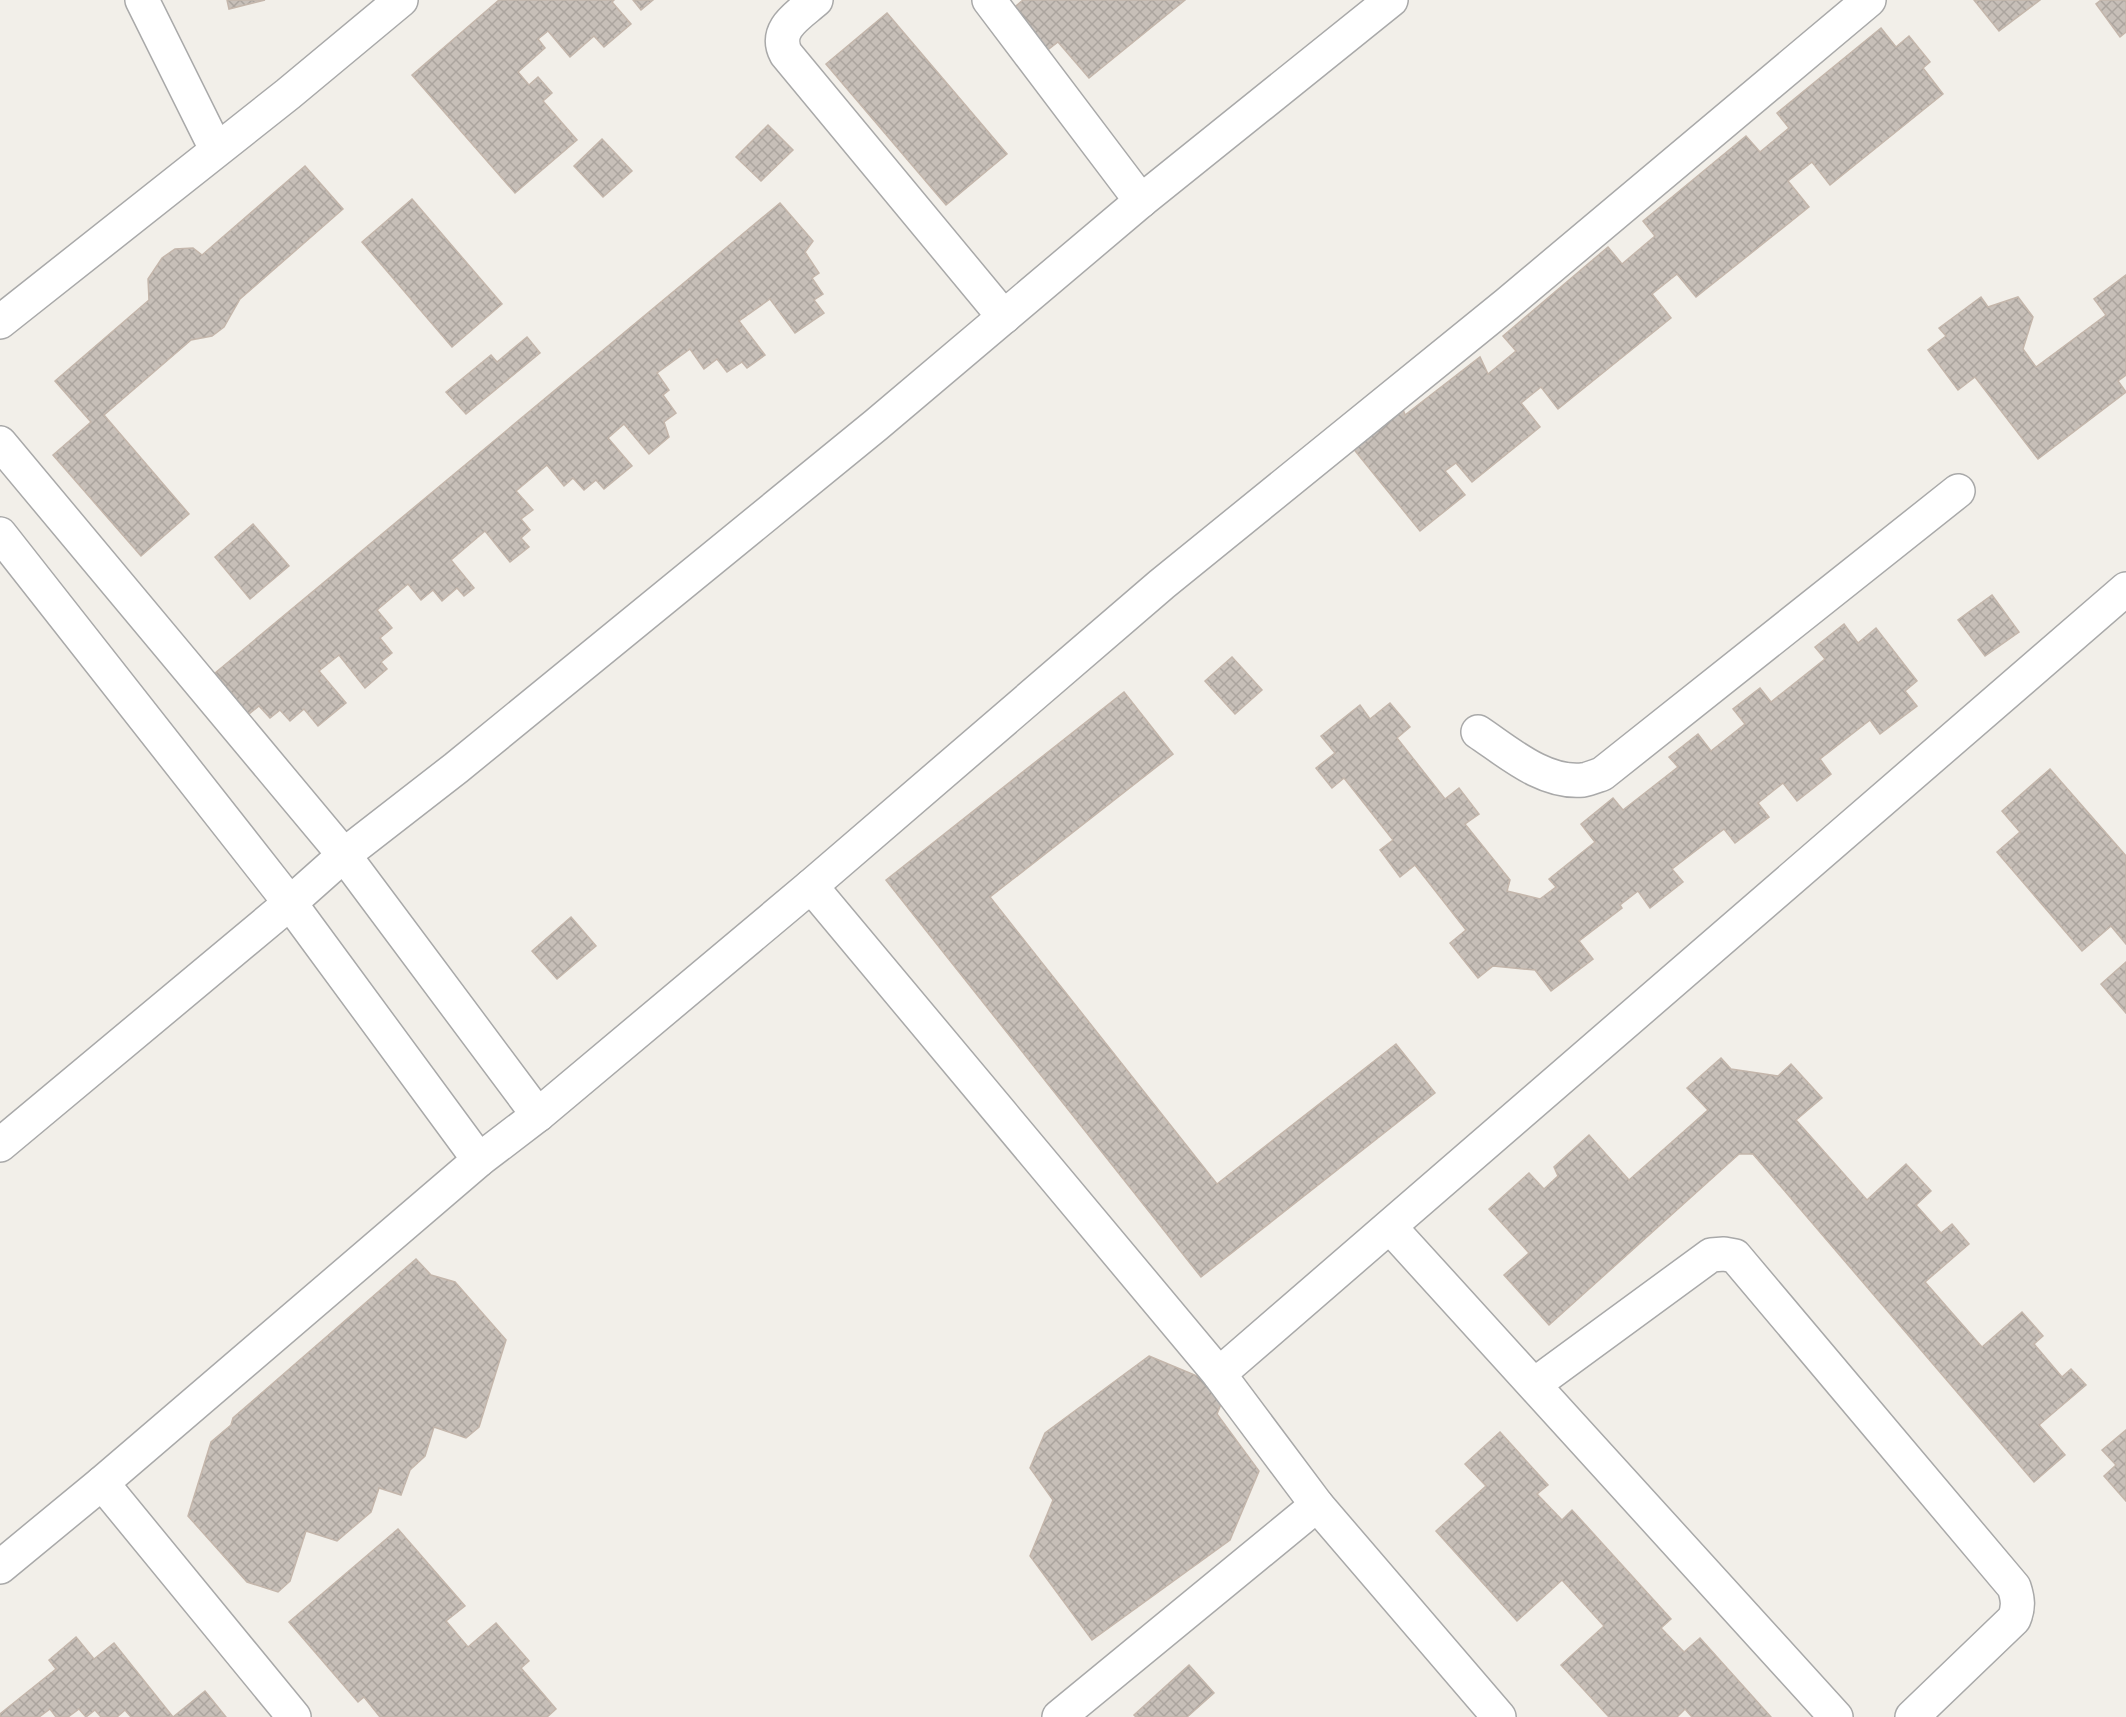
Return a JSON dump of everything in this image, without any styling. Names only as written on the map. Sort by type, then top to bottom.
[{"type":"street","points":[[142,0],[216,149]]},
{"type":"street","points":[[0,322],[288,94],[401,0]]},
{"type":"street","points":[[816,0],[784,31],[781,42],[786,54],[1004,317]]},
{"type":"street","points":[[989,0],[1141,201]]},
{"type":"street","points":[[0,1145],[290,903],[344,855],[475,753],[876,425],[1141,201],[1391,0]]},
{"type":"street","points":[[0,1567],[102,1483],[479,1160],[538,1115],[812,886],[1162,584],[1507,304],[1869,0]]},
{"type":"street","points":[[0,443],[344,855],[538,1115]]},
{"type":"street","points":[[1478,732],[1529,765],[1554,777],[1583,780],[1602,774],[1958,491]]},
{"type":"street","points":[[0,534],[290,903],[479,1160]]},
{"type":"street","points":[[1220,1374],[2126,589]]},
{"type":"street","points":[[812,886],[1220,1374],[1317,1505],[1499,1717]]},
{"type":"street","points":[[1390,1227],[1836,1717]]},
{"type":"street","points":[[1535,1384],[1711,1255],[1735,1256],[2014,1587],[2018,1598],[2018,1609],[2014,1619],[1912,1717]]},
{"type":"street","points":[[102,1483],[294,1717]]},
{"type":"street","points":[[1059,1717],[1317,1505]]},
{"type":"building","points":[[227,0],[265,0],[229,9]]},
{"type":"building","points":[[499,0],[614,0],[612,2],[631,24],[604,47],[594,36],[570,57],[548,31],[538,39],[545,48],[518,72],[529,85],[538,77],[552,93],[543,101],[577,140],[515,193],[412,75]]},
{"type":"building","points":[[633,0],[653,0],[641,10]]},
{"type":"building","points":[[1023,0],[1185,0],[1089,78],[1058,42],[1045,52],[1010,11]]},
{"type":"building","points":[[1974,0],[2040,0],[1999,31]]},
{"type":"building","points":[[2101,0],[2126,0],[2126,32],[2120,37],[2096,4]]},
{"type":"building","points":[[887,13],[1007,154],[946,205],[826,64]]},
{"type":"building","points":[[1881,28],[1896,47],[1909,36],[1930,62],[1923,68],[1943,94],[1830,185],[1812,162],[1788,181],[1809,207],[1696,297],[1677,274],[1652,294],[1671,318],[1558,409],[1541,387],[1521,403],[1540,427],[1472,482],[1456,463],[1445,471],[1465,495],[1420,531],[1348,442],[1400,400],[1405,415],[1480,357],[1488,374],[1516,351],[1503,336],[1608,247],[1622,264],[1655,236],[1643,221],[1746,136],[1760,152],[1789,128],[1777,113]]},
{"type":"building","points":[[768,125],[793,150],[761,181],[736,157]]},
{"type":"building","points":[[602,139],[632,171],[603,197],[574,166]]},
{"type":"building","points":[[305,166],[343,209],[240,299],[224,327],[212,336],[191,340],[104,415],[189,514],[141,556],[53,455],[91,422],[55,381],[149,300],[148,279],[162,258],[175,249],[193,248],[202,255]]},
{"type":"building","points":[[412,199],[502,304],[452,347],[362,242]]},
{"type":"building","points":[[780,203],[813,241],[805,252],[819,273],[812,278],[823,294],[814,300],[824,313],[795,333],[770,299],[739,321],[765,355],[747,368],[742,362],[727,372],[717,359],[704,369],[690,349],[657,373],[669,390],[663,395],[676,413],[664,422],[669,437],[649,454],[624,424],[608,438],[632,466],[604,489],[596,480],[584,490],[573,478],[564,486],[547,465],[516,491],[533,510],[521,519],[530,530],[521,538],[529,547],[510,562],[485,531],[451,560],[474,588],[464,596],[457,588],[442,601],[433,590],[421,600],[408,584],[377,610],[392,628],[380,638],[392,653],[381,662],[387,669],[365,688],[339,655],[319,671],[346,703],[318,726],[304,709],[290,721],[280,710],[270,718],[259,706],[249,714],[215,673]]},
{"type":"building","points":[[2126,275],[2126,375],[2118,381],[2126,392],[2038,459],[1975,377],[1958,390],[1928,350],[1946,336],[1939,328],[1981,297],[1988,307],[2018,297],[2033,317],[2023,349],[2036,367],[2106,315],[2094,299]]},
{"type":"building","points":[[527,337],[540,353],[466,414],[446,392],[491,355],[497,362]]},
{"type":"building","points":[[253,524],[289,566],[250,599],[215,557]]},
{"type":"building","points":[[1992,595],[2019,632],[1985,656],[1958,620]]},
{"type":"building","points":[[1844,624],[1858,643],[1876,628],[1917,681],[1905,691],[1917,706],[1880,734],[1870,720],[1820,759],[1831,774],[1797,801],[1783,783],[1758,803],[1769,817],[1735,843],[1724,829],[1672,869],[1683,882],[1650,908],[1638,891],[1620,905],[1622,908],[1579,941],[1593,959],[1551,991],[1535,970],[1493,966],[1478,978],[1450,943],[1466,930],[1415,865],[1400,877],[1380,850],[1393,840],[1344,778],[1332,788],[1316,768],[1335,753],[1321,736],[1360,705],[1370,719],[1390,703],[1410,727],[1397,738],[1445,799],[1459,788],[1479,814],[1465,824],[1510,880],[1507,891],[1540,899],[1556,887],[1549,879],[1595,842],[1581,824],[1613,798],[1623,810],[1678,767],[1669,757],[1698,734],[1711,751],[1745,724],[1733,709],[1760,688],[1771,702],[1825,659],[1815,647]]},
{"type":"building","points":[[1232,657],[1262,690],[1235,714],[1205,681]]},
{"type":"building","points":[[1124,692],[1173,754],[990,897],[1217,1184],[1396,1044],[1435,1093],[1201,1277],[886,880]]},
{"type":"building","points":[[2050,769],[2126,856],[2126,944],[2111,926],[2082,951],[1997,852],[2020,832],[2002,811]]},
{"type":"building","points":[[571,917],[596,946],[557,979],[532,951]]},
{"type":"building","points":[[2126,962],[2126,1013],[2101,984]]},
{"type":"building","points":[[1721,1058],[1731,1069],[1778,1076],[1791,1064],[1822,1098],[1796,1120],[1867,1200],[1906,1164],[1931,1191],[1916,1205],[1941,1233],[1952,1224],[1969,1244],[1925,1282],[1982,1347],[2022,1312],[2043,1336],[2034,1344],[2062,1377],[2071,1369],[2086,1385],[2039,1425],[2065,1455],[2034,1482],[1753,1154],[1739,1154],[1549,1325],[1504,1275],[1529,1253],[1489,1209],[1529,1173],[1544,1189],[1558,1176],[1554,1167],[1589,1135],[1629,1180],[1708,1110],[1687,1088]]},
{"type":"building","points":[[416,1259],[431,1275],[455,1282],[506,1340],[479,1427],[466,1438],[434,1427],[425,1456],[410,1470],[401,1495],[379,1488],[371,1512],[337,1541],[306,1531],[290,1581],[278,1592],[247,1582],[188,1516],[211,1442],[231,1425],[233,1418]]},
{"type":"building","points":[[1149,1356],[1202,1378],[1221,1404],[1217,1414],[1259,1471],[1230,1540],[1092,1640],[1030,1556],[1053,1500],[1030,1468],[1045,1433]]},
{"type":"building","points":[[2126,1430],[2126,1501],[2104,1476],[2116,1465],[2102,1450]]},
{"type":"building","points":[[1500,1432],[1548,1485],[1537,1494],[1562,1520],[1572,1510],[1671,1619],[1661,1628],[1684,1652],[1700,1638],[1771,1717],[1692,1717],[1685,1709],[1677,1717],[1609,1717],[1561,1665],[1604,1626],[1562,1580],[1517,1621],[1436,1531],[1486,1486],[1465,1464]]},
{"type":"building","points":[[398,1529],[465,1606],[446,1621],[468,1647],[496,1623],[529,1661],[521,1668],[556,1709],[547,1717],[380,1717],[364,1697],[358,1702],[289,1622]]},
{"type":"building","points":[[76,1637],[94,1659],[114,1643],[173,1717],[131,1717],[125,1710],[117,1717],[101,1717],[95,1710],[86,1717],[79,1709],[68,1717],[56,1717],[50,1709],[39,1717],[0,1717],[0,1714],[56,1669],[49,1660]]},
{"type":"building","points":[[1189,1665],[1214,1693],[1187,1717],[1136,1717],[1134,1715]]},
{"type":"building","points":[[205,1691],[226,1717],[173,1717]]}]
